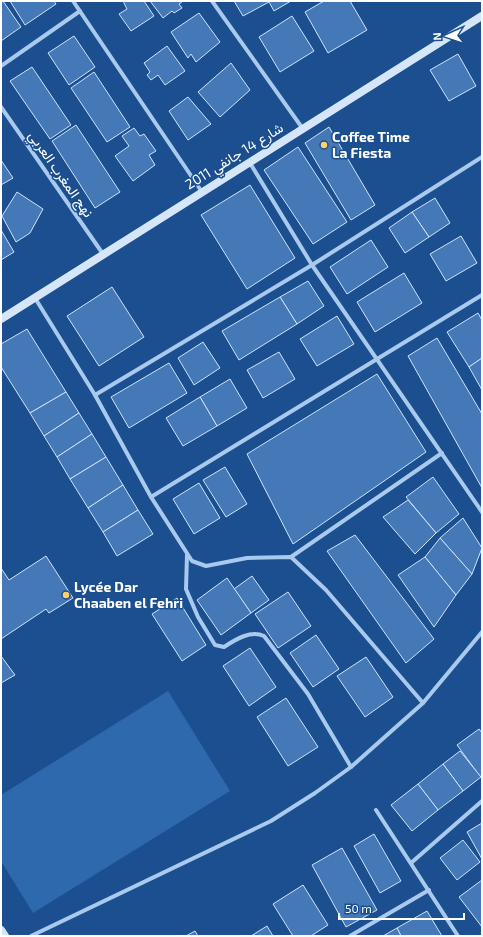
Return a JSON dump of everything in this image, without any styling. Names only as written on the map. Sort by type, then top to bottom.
[{"type":"street","points":[[73,1],[202,192]]},
{"type":"street","points":[[212,1],[303,129]]},
{"type":"street","points":[[1,66],[80,11]]},
{"type":"street","name":"شارع 14 جانفي 2011","points":[[1,319],[482,16]]},
{"type":"street","name":"نهج المغرب العربي","points":[[1,107],[103,254]]},
{"type":"street","points":[[95,395],[312,265],[482,156]]},
{"type":"street","points":[[250,163],[312,265],[482,512]]},
{"type":"street","points":[[151,497],[377,358],[481,297]]},
{"type":"street","points":[[35,298],[95,395],[151,497],[186,555],[198,565],[206,566],[247,558],[291,557],[442,453]]},
{"type":"street","points":[[186,555],[186,589],[198,617],[215,645],[224,646],[236,639],[256,633],[264,636],[308,694],[351,767]]},
{"type":"street","points":[[291,557],[326,590],[423,703]]},
{"type":"street","points":[[31,936],[271,821],[351,767],[423,703],[482,632]]},
{"type":"street","points":[[411,863],[482,801]]},
{"type":"street","points":[[376,810],[458,936]]},
{"type":"street","points":[[350,936],[429,890]]},
{"type":"street","points":[[1,930],[4,936]]},
{"type":"shaded area","points":[[168,691],[230,791],[33,913],[1,861],[1,795]]},
{"type":"building","points":[[1,1],[3,1],[21,27],[1,41]]},
{"type":"building","points":[[10,1],[54,1],[56,4],[25,25]]},
{"type":"building","points":[[123,1],[144,1],[154,16],[131,31],[119,14],[127,9]]},
{"type":"building","points":[[150,1],[183,1],[179,4],[182,8],[174,13],[172,11],[163,18]]},
{"type":"building","points":[[234,1],[291,1],[274,11],[269,2],[243,16]]},
{"type":"building","points":[[324,1],[350,1],[367,30],[328,53],[305,12]]},
{"type":"building","points":[[199,13],[220,42],[196,62],[191,54],[188,58],[171,32]]},
{"type":"building","points":[[292,16],[314,51],[280,72],[259,37]]},
{"type":"building","points":[[74,36],[95,67],[69,85],[48,53]]},
{"type":"building","points":[[167,46],[185,71],[165,85],[158,75],[151,80],[147,75],[150,72],[144,63]]},
{"type":"building","points":[[458,54],[476,86],[449,101],[430,70]]},
{"type":"building","points":[[231,63],[250,90],[220,117],[198,92]]},
{"type":"building","points":[[32,67],[71,125],[50,139],[10,81]]},
{"type":"building","points":[[94,72],[130,127],[107,142],[71,88]]},
{"type":"building","points":[[188,97],[211,124],[188,140],[169,111]]},
{"type":"building","points":[[76,125],[120,192],[95,208],[52,141]]},
{"type":"building","points":[[329,127],[375,205],[351,220],[305,143]]},
{"type":"building","points":[[134,128],[140,136],[144,134],[156,151],[149,155],[155,165],[133,181],[115,156],[129,146],[122,136]]},
{"type":"building","points":[[298,147],[347,222],[313,244],[264,170]]},
{"type":"building","points":[[1,160],[13,178],[1,185]]},
{"type":"building","points":[[250,185],[295,258],[247,289],[201,215]]},
{"type":"building","points":[[17,192],[43,209],[30,233],[16,242],[2,216]]},
{"type":"building","points":[[435,198],[450,223],[429,237],[412,212]]},
{"type":"building","points":[[412,212],[429,237],[405,253],[389,228]]},
{"type":"building","points":[[1,230],[14,252],[1,260]]},
{"type":"building","points":[[461,236],[477,263],[446,281],[430,254]]},
{"type":"building","points":[[371,240],[388,267],[347,294],[330,267]]},
{"type":"building","points":[[404,273],[422,303],[375,332],[357,302]]},
{"type":"building","points":[[308,281],[324,306],[297,324],[280,297]]},
{"type":"building","points":[[112,287],[144,337],[99,366],[67,316]]},
{"type":"building","points":[[280,297],[297,324],[239,360],[222,331]]},
{"type":"building","points":[[478,313],[482,320],[482,358],[469,367],[447,332]]},
{"type":"building","points":[[337,316],[354,344],[317,366],[300,339]]},
{"type":"building","points":[[27,329],[66,392],[30,413],[1,367],[1,344]]},
{"type":"building","points":[[437,338],[482,414],[482,488],[408,356]]},
{"type":"building","points":[[203,342],[220,368],[194,385],[178,358]]},
{"type":"building","points":[[279,352],[295,379],[263,398],[247,370]]},
{"type":"building","points":[[482,358],[482,390],[469,367]]},
{"type":"building","points":[[169,363],[187,393],[129,428],[111,397]]},
{"type":"building","points":[[377,374],[426,452],[293,544],[247,454]]},
{"type":"building","points":[[230,379],[247,408],[217,426],[200,397]]},
{"type":"building","points":[[66,392],[79,413],[44,436],[30,413]]},
{"type":"building","points":[[200,397],[217,426],[183,446],[166,418]]},
{"type":"building","points":[[79,413],[92,434],[57,457],[44,436]]},
{"type":"building","points":[[92,434],[106,457],[70,479],[57,457]]},
{"type":"building","points":[[106,457],[123,485],[88,508],[70,479]]},
{"type":"building","points":[[225,467],[247,504],[226,517],[203,480]]},
{"type":"building","points":[[433,477],[459,514],[436,533],[406,497]]},
{"type":"building","points":[[199,483],[220,518],[194,534],[173,499]]},
{"type":"building","points":[[123,485],[138,510],[103,532],[88,508]]},
{"type":"building","points":[[408,500],[436,533],[415,554],[383,517]]},
{"type":"building","points":[[138,510],[153,534],[117,556],[103,532]]},
{"type":"building","points":[[463,518],[482,548],[472,574],[440,538]]},
{"type":"building","points":[[355,535],[434,639],[406,663],[327,551]]},
{"type":"building","points":[[440,538],[472,574],[456,595],[425,557]]},
{"type":"building","points":[[46,556],[73,598],[49,613],[46,609],[1,639],[1,568],[9,580]]},
{"type":"building","points":[[425,557],[456,595],[434,627],[398,575]]},
{"type":"building","points":[[252,576],[269,600],[251,613],[234,589]]},
{"type":"building","points":[[227,578],[251,613],[221,635],[197,600]]},
{"type":"building","points":[[288,592],[311,626],[278,648],[255,614]]},
{"type":"building","points":[[177,598],[206,645],[182,661],[152,614]]},
{"type":"building","points":[[316,635],[339,669],[313,687],[290,653]]},
{"type":"building","points":[[250,648],[276,687],[249,706],[223,666]]},
{"type":"building","points":[[1,656],[15,675],[1,683]]},
{"type":"building","points":[[366,657],[393,697],[365,717],[337,676]]},
{"type":"building","points":[[286,698],[318,747],[288,766],[257,717]]},
{"type":"building","points":[[479,729],[482,733],[482,779],[457,745]]},
{"type":"building","points":[[460,751],[481,777],[463,791],[443,764]]},
{"type":"building","points":[[443,764],[463,791],[438,810],[418,784]]},
{"type":"building","points":[[418,784],[438,810],[412,831],[391,805]]},
{"type":"building","points":[[482,823],[482,859],[467,832]]},
{"type":"building","points":[[374,834],[401,881],[380,893],[354,846]]},
{"type":"building","points":[[463,840],[480,862],[457,880],[440,858]]},
{"type":"building","points":[[342,848],[377,910],[346,927],[312,865]]},
{"type":"building","points":[[482,880],[482,927],[459,897]]},
{"type":"building","points":[[303,885],[328,925],[311,936],[293,936],[273,904]]},
{"type":"building","points":[[427,911],[442,936],[401,936],[397,928]]},
{"type":"building","points":[[267,926],[273,936],[251,936]]},
{"type":"building","points":[[397,928],[401,936],[383,936]]},
{"type":"building","points":[[195,931],[198,936],[186,936]]},
{"type":"place","name":"Coffee Time La Fiesta","points":[[324,145]]},
{"type":"place","name":"Lycée Dar Chaaben el Fehri","points":[[66,595]]}]
